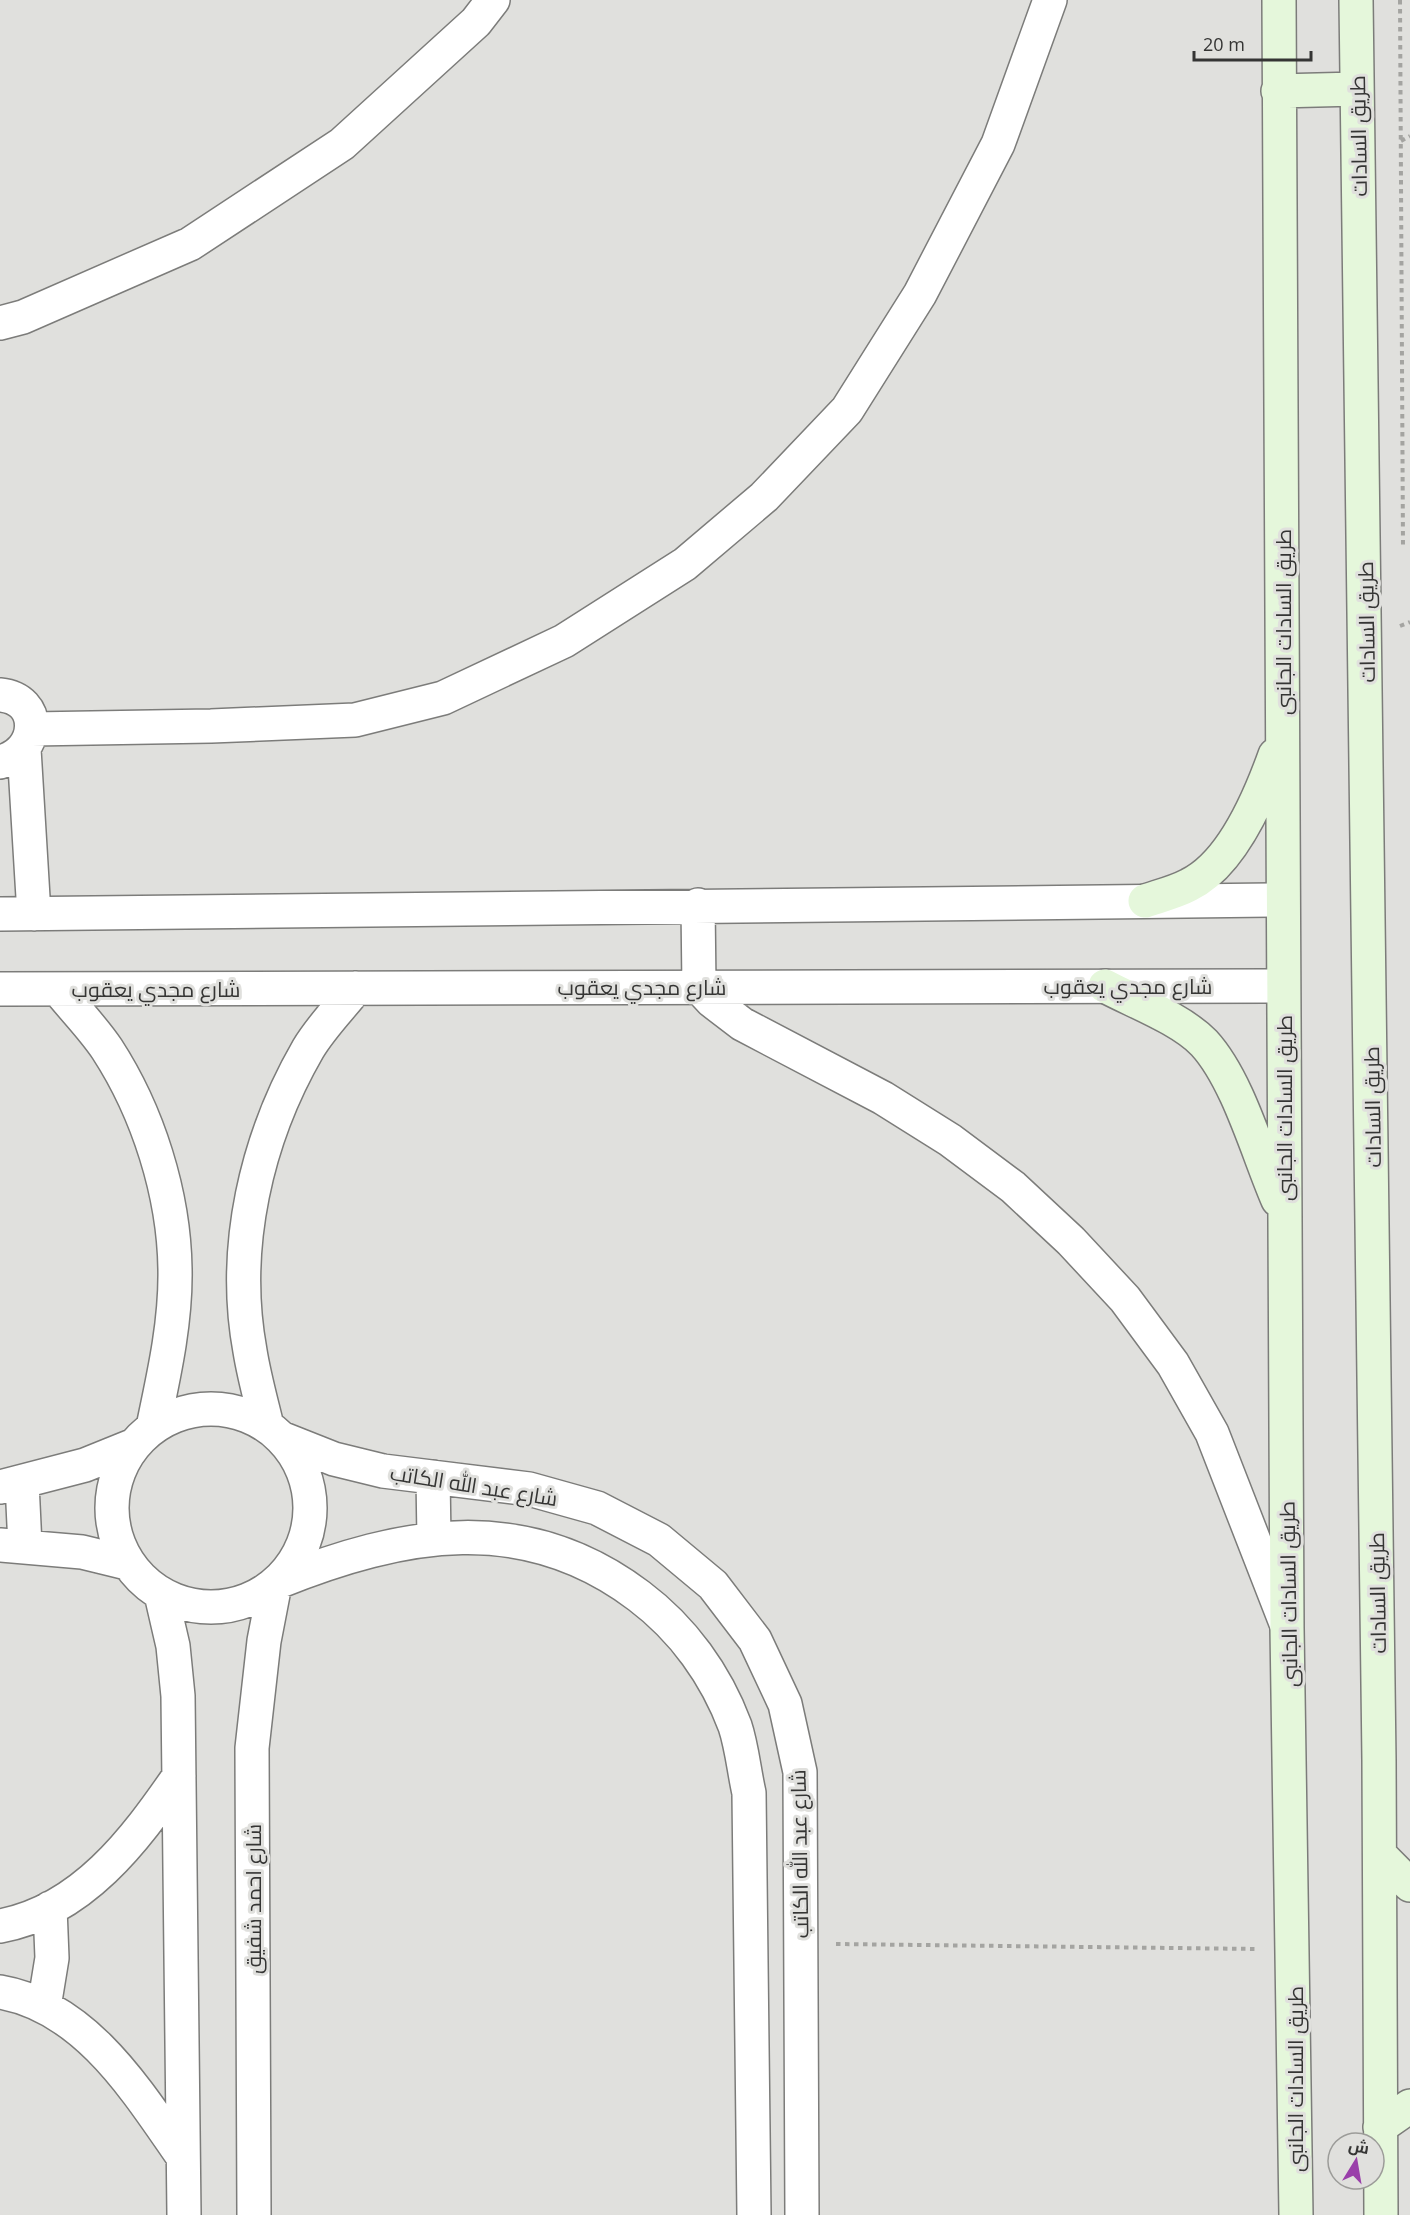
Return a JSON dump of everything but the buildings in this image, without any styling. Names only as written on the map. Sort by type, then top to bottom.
[{"type":"street","points":[[0,323],[23,317],[190,244],[285,182],[342,144],[476,22],[493,0]]},
{"type":"street","points":[[19,747],[211,726],[355,720],[442,698],[564,641],[685,564],[764,497],[847,410],[920,294],[998,144],[1050,0]]},
{"type":"street","name":"طريق السادات الجانبى","points":[[1279,0],[1287,1628],[1294,1949],[1296,2215]]},
{"type":"street","name":"طريق السادات","points":[[1356,0],[1366,614],[1380,1855],[1381,2215]]},
{"type":"street","points":[[1278,91],[1357,89]]},
{"type":"street","points":[[0,695],[15,698],[24,706],[30,717],[19,747],[34,914]]},
{"type":"street","points":[[1145,901],[1191,885],[1239,834],[1259,800],[1284,730]]},
{"type":"street","points":[[0,914],[1282,900]]},
{"type":"street","points":[[698,905],[699,987],[711,1001],[742,1024],[882,1098],[950,1140],[1013,1187],[1071,1241],[1125,1299],[1173,1364],[1212,1432],[1287,1628]]},
{"type":"street","points":[[1105,986],[1183,1027],[1203,1042],[1218,1061],[1239,1104],[1285,1215]]},
{"type":"street","name":"شارع مجدي يعقوب","points":[[0,989],[1283,986]]},
{"type":"street","points":[[274,1432],[250,1349],[244,1271],[252,1192],[274,1117],[309,1047],[356,988]]},
{"type":"street","points":[[58,989],[107,1049],[144,1118],[166,1192],[176,1269],[170,1347],[143,1437],[120,1467],[112,1491],[111,1516],[116,1540],[127,1563],[142,1580],[161,1594],[189,1605],[219,1607],[249,1600],[277,1583],[326,1563],[379,1548],[434,1539],[489,1537],[549,1547],[610,1574],[664,1615],[706,1667],[735,1727],[748,1793],[754,2215]]},
{"type":"street","points":[[127,1563],[82,1552],[13,1545],[11,1485],[85,1465],[143,1437],[180,1414],[210,1409],[240,1413],[274,1432],[300,1464],[310,1495],[309,1527],[298,1557],[277,1583]]},
{"type":"street","name":"شارع عبد الله الكاتب","points":[[274,1432],[334,1459],[383,1471],[529,1489],[597,1508],[659,1540],[713,1585],[755,1640],[785,1704],[800,1772],[802,2215]]},
{"type":"street","points":[[433,1477],[434,1539]]},
{"type":"street","name":"شارع احمد شفيق","points":[[254,2215],[252,1748],[264,1641],[277,1583]]},
{"type":"street","points":[[161,1594],[173,1646],[178,1696],[184,2215]]},
{"type":"street","points":[[0,1926],[18,1923],[50,1908],[87,1886],[145,1825],[179,1776]]},
{"type":"street","points":[[1380,1855],[1410,1885]]},
{"type":"street","points":[[44,2007],[52,1958],[50,1908]]},
{"type":"street","points":[[0,1992],[44,2007],[74,2026],[108,2056],[183,2157]]},
{"type":"street","points":[[1380,2127],[1410,2106]]},
{"type":"path","points":[[1400,0],[1403,555]]},
{"type":"path","points":[[1401,141],[1410,136]]},
{"type":"path","points":[[1403,614],[1403,626],[1410,622]]},
{"type":"path","points":[[801,1944],[1294,1949]]}]
